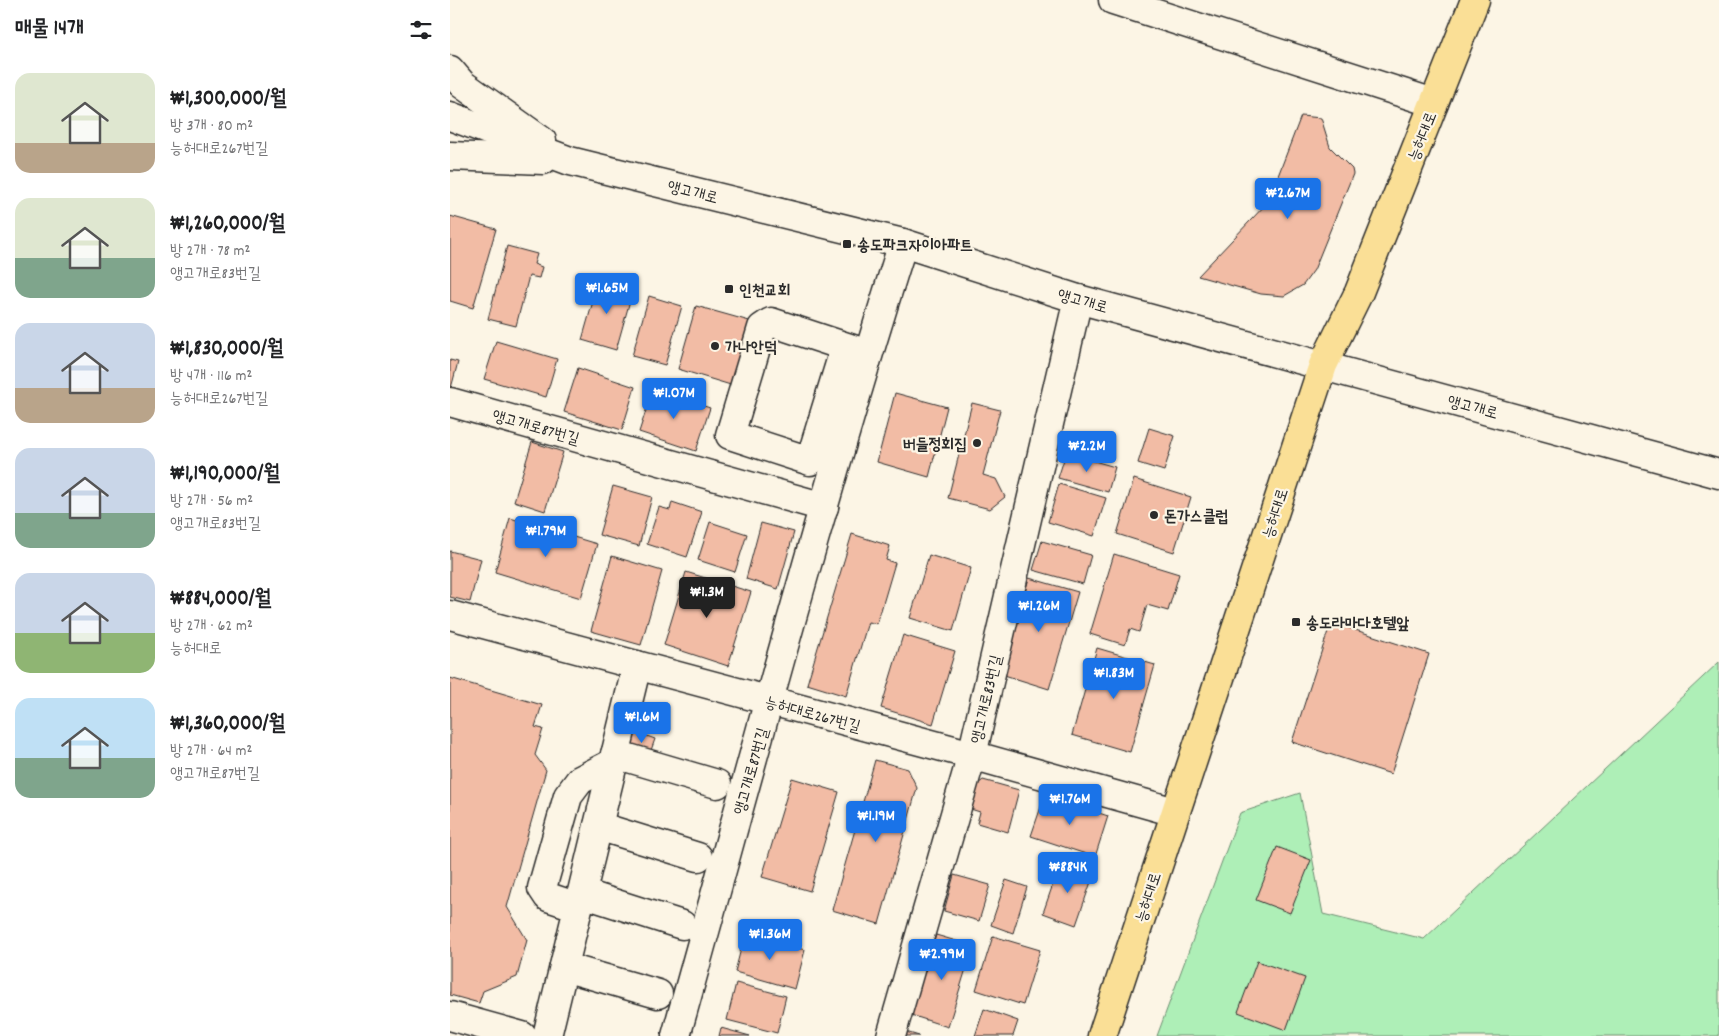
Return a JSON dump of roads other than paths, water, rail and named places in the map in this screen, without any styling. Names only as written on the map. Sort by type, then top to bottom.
[{"type":"main road","name":"능허대로","points":[[1102,1036],[1323,365],[1359,292],[1475,0]]},
{"type":"street","points":[[1113,0],[1434,103]]},
{"type":"street","points":[[450,70],[462,84],[570,161]]},
{"type":"street","name":"앵고개로","points":[[450,116],[570,161],[903,243],[1078,299],[1719,474]]},
{"type":"street","points":[[450,156],[570,161]]},
{"type":"street","name":"앵고개로87번길","points":[[676,1036],[824,506],[857,350],[903,243]]},
{"type":"street","name":"앵고개로83번길","points":[[891,1036],[972,755],[1078,299]]},
{"type":"street","points":[[771,322],[857,350],[810,461],[730,435],[762,328],[771,322]]},
{"type":"street","name":"앵고개로87번길","points":[[450,402],[824,506]]},
{"type":"street","name":"능허대로267번길","points":[[450,614],[972,755],[1175,812]]},
{"type":"street","points":[[547,1036],[637,665]]},
{"type":"street","points":[[682,925],[580,900],[548,897],[542,888],[568,796],[580,780],[614,758],[717,784]]},
{"type":"street","points":[[598,826],[698,857]]},
{"type":"street","points":[[564,967],[658,994]]},
{"type":"street","points":[[450,1016],[522,1036]]},
{"type":"place","name":"송도파크자이아파트","points":[[847,244]]},
{"type":"place","name":"인천교회","points":[[729,289]]},
{"type":"place","name":"가나안덕","points":[[715,346]]},
{"type":"place","name":"버들정회집","points":[[977,443]]},
{"type":"place","name":"돈가스클럽","points":[[1154,515]]},
{"type":"place","name":"송도라마다호텔앞","points":[[1296,622]]}]
